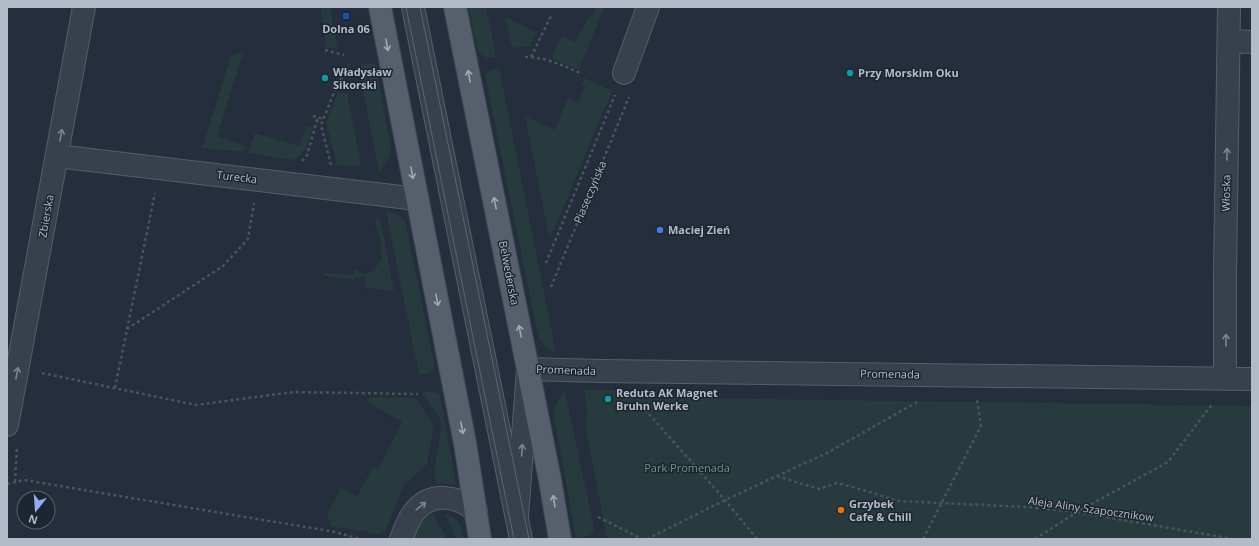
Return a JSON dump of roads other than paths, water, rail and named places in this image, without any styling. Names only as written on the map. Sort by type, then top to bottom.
[{"type":"main road","points":[[380,7],[465,443],[480,539]]},
{"type":"main road","name":"Belwederska","points":[[455,7],[550,480],[560,539]]},
{"type":"street","name":"Zbierska","points":[[7,425],[84,7]]},
{"type":"street","points":[[413,7],[521,539]]},
{"type":"street","points":[[624,73],[648,7]]},
{"type":"street","name":"Włoska","points":[[1226,379],[1225,275],[1229,7]]},
{"type":"street","points":[[1229,41],[1252,42]]},
{"type":"street","name":"Turecka","points":[[57,156],[417,199]]},
{"type":"street","points":[[517,517],[528,369]]},
{"type":"street","name":"Promenada","points":[[528,369],[1252,379]]},
{"type":"street","points":[[401,539],[415,511],[423,504],[434,498],[444,497],[461,501],[476,511]]},
{"type":"tram line","points":[[406,7],[514,539]]},
{"type":"tram line","points":[[420,7],[529,539]]},
{"type":"place","name":"Dolna 06","points":[[346,16]]},
{"type":"place","name":"Przy Morskim Oku","points":[[850,73]]},
{"type":"place","name":"Władysław Sikorski","points":[[325,78]]},
{"type":"place","name":"Maciej Zień","points":[[660,230]]},
{"type":"place","name":"Reduta AK Magnet Bruhn Werke","points":[[608,399]]},
{"type":"place","name":"Grzybek Cafe & Chill","points":[[841,510]]},
{"type":"park label","name":"Park Promenada","points":[[687,468]]}]
